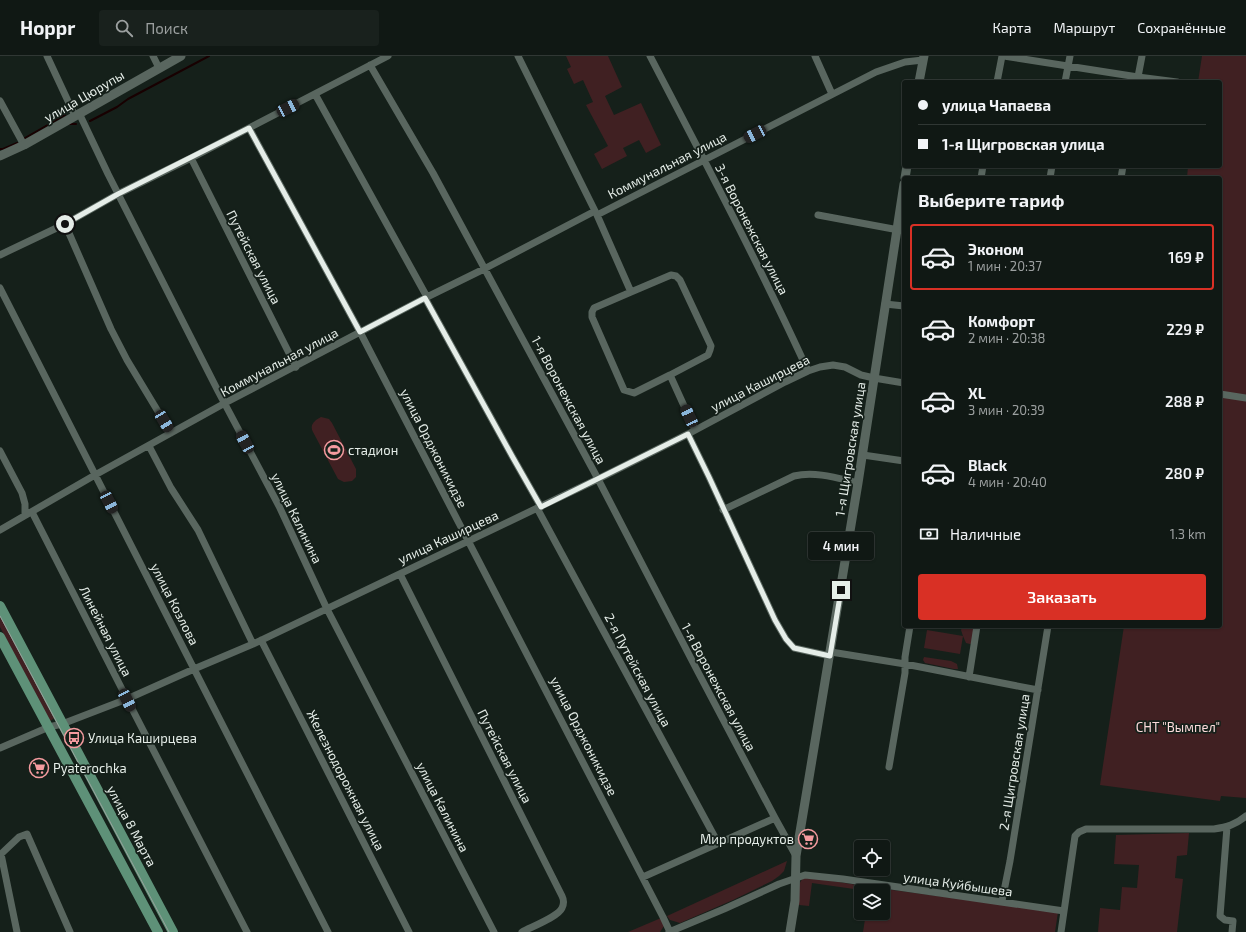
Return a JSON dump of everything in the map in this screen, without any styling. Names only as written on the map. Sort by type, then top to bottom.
[{"type":"main road","name":"улица 8 Марта","points":[[0,606],[174,932]]},
{"type":"main road","name":"улица 8 Марта","points":[[0,637],[158,932]]},
{"type":"street","name":"улица Калинина","points":[[47,56],[225,404],[279,506],[326,609],[494,932]]},
{"type":"street","points":[[153,56],[159,68]]},
{"type":"street","name":"улица Цюрупы","points":[[0,156],[24,145],[181,56]]},
{"type":"street","points":[[0,255],[65,224],[118,194],[388,56]]},
{"type":"street","points":[[518,56],[596,213],[630,292]]},
{"type":"street","name":"3-я Воронежская улица","points":[[650,56],[781,313],[808,371]]},
{"type":"street","points":[[815,56],[832,94]]},
{"type":"street","points":[[997,80],[1003,56],[1068,66],[1138,80],[1142,56]]},
{"type":"street","points":[[1066,80],[1070,56]]},
{"type":"street","points":[[920,80],[923,58]]},
{"type":"street","name":"Коммунальная улица","points":[[0,530],[94,475],[426,297],[704,160],[876,72],[894,65],[923,58]]},
{"type":"street","name":"1-я Воронежская улица","points":[[370,65],[433,173],[598,479],[698,672],[796,856]]},
{"type":"street","name":"2-я Путейская улица","points":[[315,94],[512,456],[718,843]]},
{"type":"street","points":[[0,101],[24,145]]},
{"type":"street","name":"улица Орджоникидзе","points":[[249,128],[360,332],[575,744],[670,932]]},
{"type":"street","name":"Путейская улица","points":[[191,158],[296,367]]},
{"type":"street","name":"1-я Щигровская улица","points":[[790,932],[795,901],[796,856],[858,482],[885,304],[900,230],[902,207]]},
{"type":"street","points":[[818,215],[900,230]]},
{"type":"street","points":[[65,224],[111,329],[127,360],[172,433]]},
{"type":"street","points":[[671,275],[676,276],[680,280],[711,346],[708,355],[670,375],[634,393],[624,390],[592,316],[594,308],[671,275]]},
{"type":"street","name":"улица Козлова","points":[[0,288],[328,932]]},
{"type":"street","points":[[885,304],[902,306]]},
{"type":"street","name":"улица Каширцева","points":[[0,748],[49,727],[62,724],[127,700],[253,644],[598,479],[696,430],[808,371],[833,365],[845,367],[861,375],[902,383]]},
{"type":"street","points":[[670,375],[696,430]]},
{"type":"street","points":[[1222,394],[1246,398]]},
{"type":"street","points":[[688,434],[775,620],[786,639],[794,648],[905,664],[1038,690]]},
{"type":"street","points":[[149,446],[171,488],[198,530],[253,644]]},
{"type":"street","name":"Линейная улица","points":[[0,451],[22,493],[29,514],[247,932]]},
{"type":"street","points":[[862,455],[902,461]]},
{"type":"street","points":[[724,510],[794,476],[814,474],[858,482]]},
{"type":"street","name":"Путейская улица","points":[[400,574],[562,896],[564,904],[562,910],[522,932]]},
{"type":"street","points":[[889,767],[905,672],[910,628]]},
{"type":"street","points":[[969,677],[977,628]]},
{"type":"street","name":"2-я Щигровская улица","points":[[1002,901],[1010,861],[1048,628]]},
{"type":"street","name":"Железнодорожная улица","points":[[261,640],[409,932]]},
{"type":"street","points":[[1061,932],[1076,836],[1079,832],[1086,829],[1214,829],[1227,827],[1238,823],[1246,816]]},
{"type":"street","points":[[643,877],[775,818]]},
{"type":"street","points":[[1227,827],[1220,916],[1225,920],[1233,921],[1232,932]]},
{"type":"street","points":[[17,932],[1,854],[19,837],[27,834],[70,932]]},
{"type":"street","name":"улица Куйбышева","points":[[670,932],[795,877],[810,875],[1002,901],[1064,911]]},
{"type":"green space","points":[[566,56],[608,56],[622,87],[605,96],[614,115],[641,103],[661,145],[646,153],[639,140],[623,148],[627,156],[602,169],[594,154],[608,146],[586,105],[593,102],[583,80],[574,84],[567,69],[571,67]]},
{"type":"green space","name":"СНТ \"Вымпел\"","points":[[1202,56],[1246,56],[1246,798],[1221,796],[1220,801],[1100,785],[1124,628],[1222,628],[1222,176],[1187,176],[1188,168],[1222,168],[1222,80],[1198,80]]},
{"type":"green space","name":"стадион","points":[[321,417],[329,419],[332,423],[356,469],[356,477],[352,481],[344,482],[338,479],[313,432],[312,425]]},
{"type":"green space","points":[[0,614],[55,718],[50,721],[0,627]]},
{"type":"green space","points":[[962,628],[975,628],[973,643],[966,643],[961,630]]},
{"type":"green space","points":[[927,630],[963,636],[960,654],[924,648]]},
{"type":"green space","points":[[924,657],[951,661],[957,664],[958,669],[925,663],[923,660]]},
{"type":"green space","points":[[1189,833],[1187,855],[1177,856],[1175,878],[1183,879],[1177,932],[1098,932],[1100,908],[1120,910],[1122,887],[1137,888],[1139,865],[1114,864],[1116,835]]},
{"type":"green space","points":[[787,861],[784,871],[779,876],[733,900],[680,923],[670,920],[667,916]]},
{"type":"green space","points":[[807,877],[854,884],[854,889],[812,883],[809,906],[799,905],[798,892],[803,878]]},
{"type":"green space","points":[[890,890],[1058,912],[1055,932],[863,932],[865,920],[890,920]]},
{"type":"green space","points":[[661,918],[664,926],[660,932],[628,932]]},
{"type":"waterway","points":[[90,121],[209,56]]},
{"type":"waterway","points":[[25,138],[65,115]]},
{"type":"waterway","points":[[70,124],[76,124]]},
{"type":"waterway","points":[[0,149],[17,143]]},
{"type":"tram line","points":[[0,616],[169,932]]},
{"type":"place","name":"стадион","points":[[334,450]]},
{"type":"place","name":"Улица Каширцева","points":[[74,738]]},
{"type":"place","name":"Pyaterochka","points":[[39,768]]},
{"type":"place","name":"Мир продуктов","points":[[808,839]]},
{"type":"route","points":[[65,224],[118,194],[249,128],[360,332],[425,298],[541,507],[688,434],[775,620],[786,639],[794,648],[830,656],[841,590]]}]
